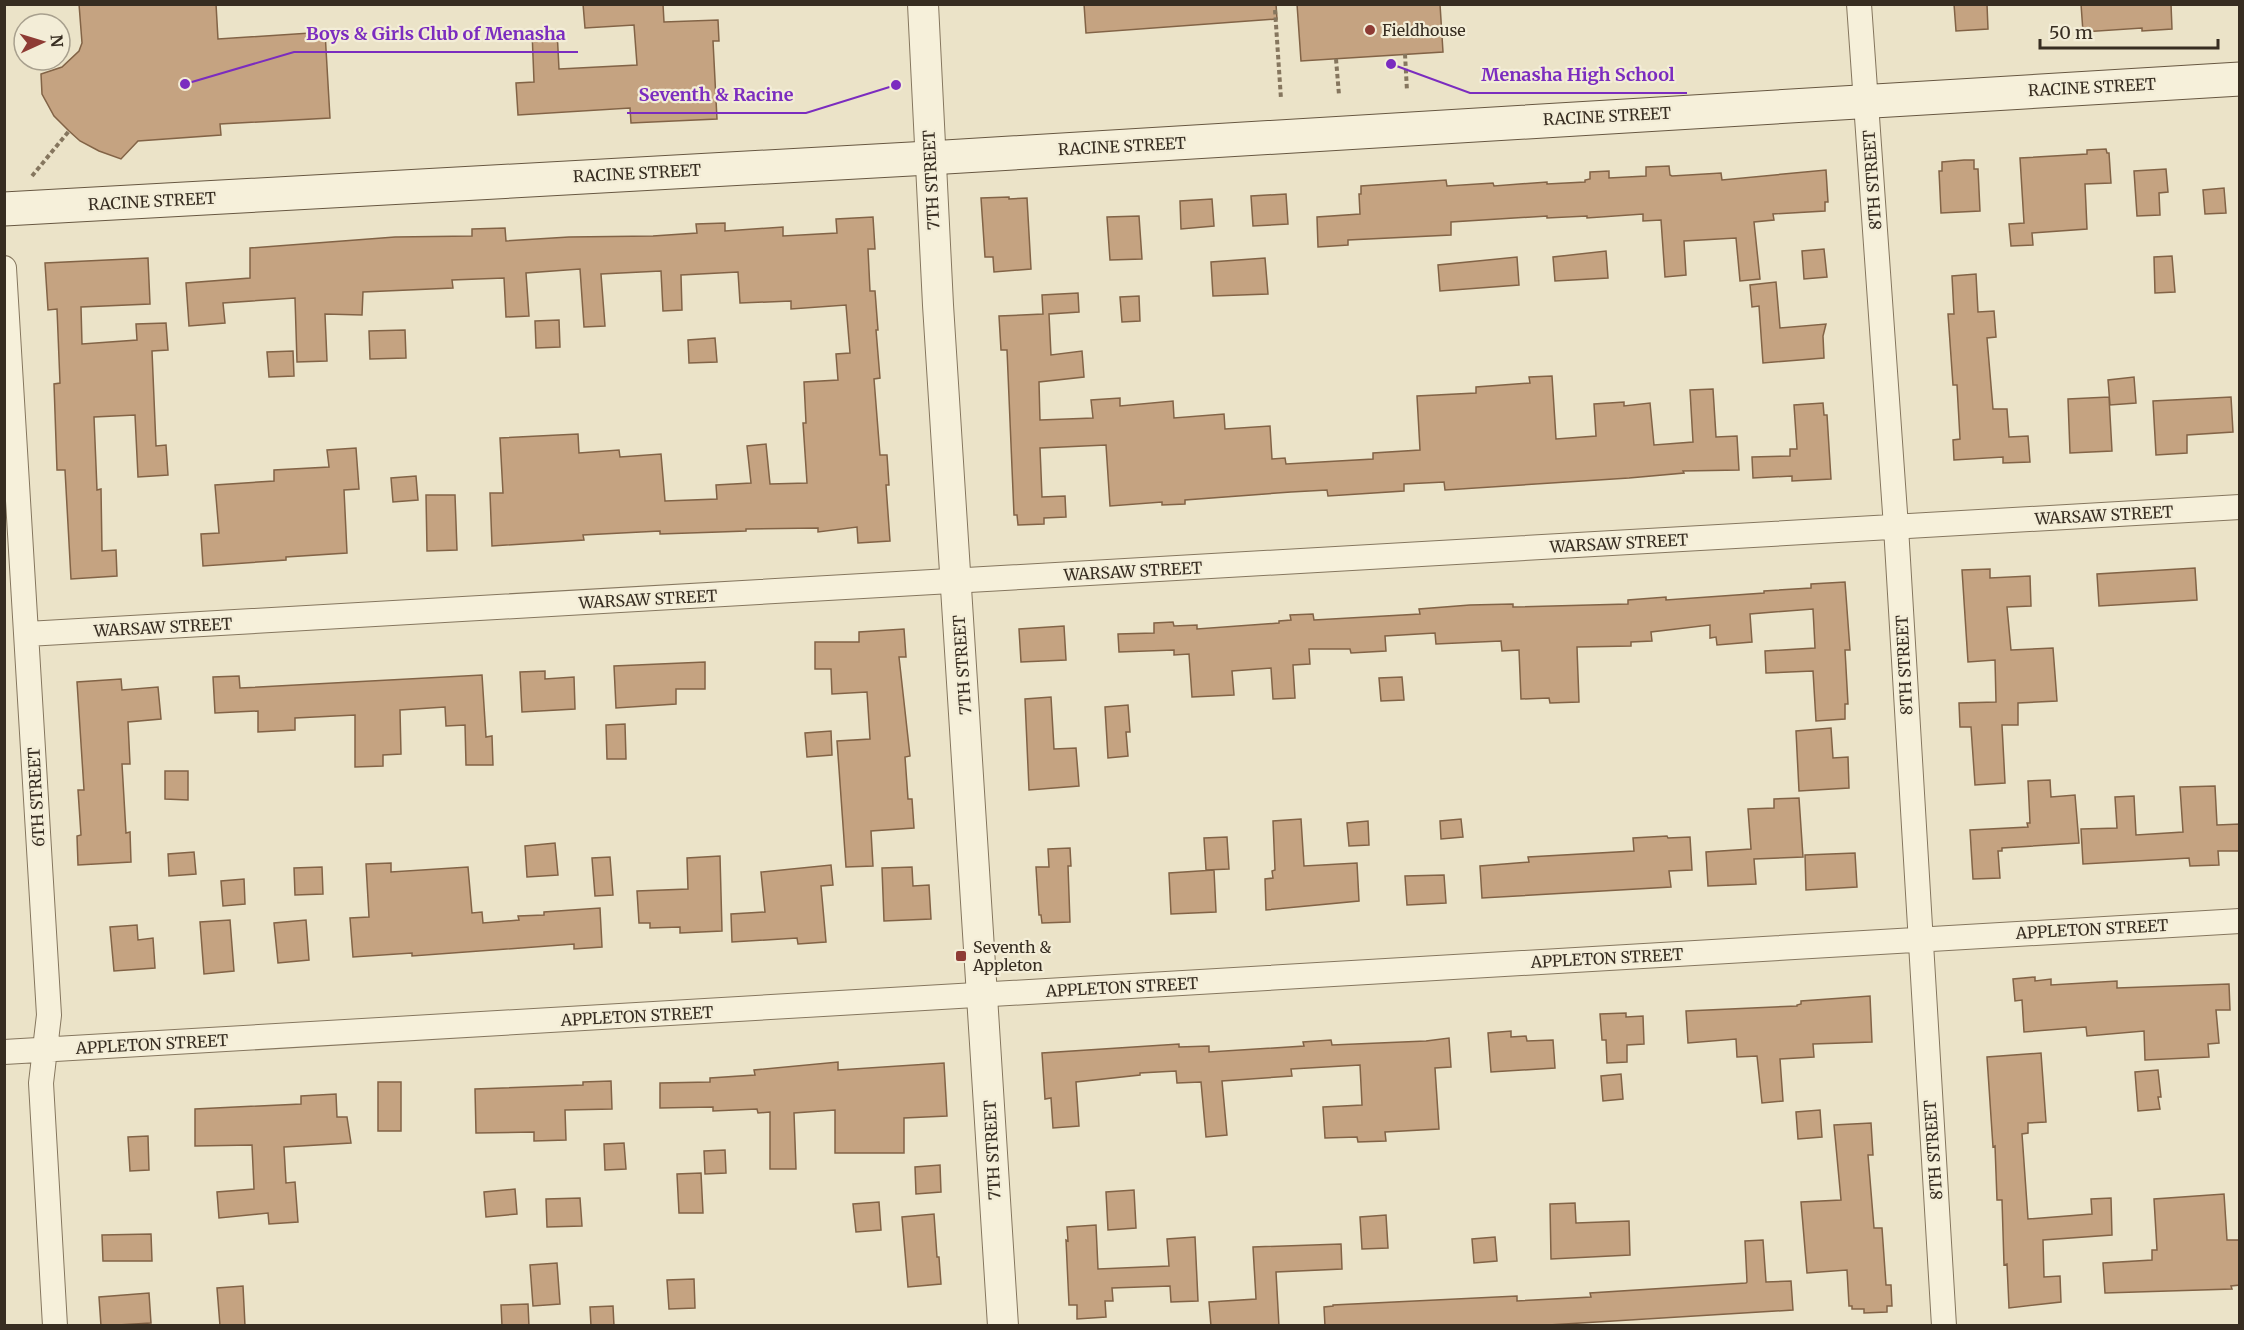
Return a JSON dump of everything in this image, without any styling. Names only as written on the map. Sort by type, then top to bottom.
[{"type":"main road","name":"RACINE STREET","points":[[4,209],[929,158],[2240,79]]},
{"type":"street","name":"7TH STREET","points":[[923,4],[929,158],[1003,1326]]},
{"type":"street","name":"8TH STREET","points":[[1859,4],[1896,527],[1944,1326]]},
{"type":"street","name":"6TH STREET","points":[[4,267],[49,1015],[41,1083],[55,1326]]},
{"type":"street","name":"WARSAW STREET","points":[[27,634],[2240,507]]},
{"type":"street","name":"APPLETON STREET","points":[[4,1052],[2240,921]]},
{"type":"path","points":[[1275,10],[1281,99]]},
{"type":"path","points":[[1405,54],[1407,91]]},
{"type":"path","points":[[1336,59],[1339,95]]},
{"type":"path","points":[[32,176],[69,131]]},
{"type":"building","points":[[79,4],[216,4],[218,39],[325,32],[330,118],[220,124],[221,135],[138,141],[121,159],[80,141],[54,116],[42,94],[41,74],[72,72],[72,58],[79,51],[82,43]]},
{"type":"building","points":[[583,4],[663,4],[664,22],[718,20],[719,41],[713,41],[717,119],[631,123],[630,108],[518,115],[516,83],[534,82],[532,31],[557,30],[559,69],[637,65],[634,25],[585,28]]},
{"type":"building","points":[[1084,4],[1276,4],[1277,19],[1086,33]]},
{"type":"building","name":"Fieldhouse","points":[[1297,4],[1440,4],[1443,52],[1301,61]]},
{"type":"building","points":[[1954,4],[1987,4],[1988,29],[1956,31]]},
{"type":"building","points":[[2081,4],[2171,4],[2172,29],[2142,31],[2142,28],[2083,32]]},
{"type":"building","points":[[2106,149],[2109,153],[2111,183],[2085,184],[2087,229],[2032,233],[2033,245],[2011,246],[2009,224],[2024,223],[2020,158],[2087,154],[2087,150]]},
{"type":"building","points":[[1974,160],[1974,169],[1978,169],[1980,211],[1941,213],[1939,171],[1942,171],[1942,162]]},
{"type":"building","points":[[1669,166],[1672,176],[1721,173],[1722,180],[1826,170],[1828,202],[1825,202],[1825,211],[1773,214],[1774,220],[1754,222],[1760,279],[1740,281],[1736,238],[1684,241],[1686,275],[1665,277],[1661,220],[1643,221],[1643,214],[1587,218],[1587,216],[1547,218],[1547,216],[1451,222],[1451,235],[1348,240],[1348,245],[1318,247],[1317,217],[1360,214],[1361,186],[1446,180],[1447,186],[1585,182],[1590,179],[1590,172],[1609,171],[1609,178],[1646,176],[1646,167]]},
{"type":"building","points":[[2166,169],[2168,192],[2159,193],[2160,215],[2137,216],[2134,171]]},
{"type":"building","points":[[2224,188],[2226,213],[2205,214],[2203,190]]},
{"type":"building","points":[[1286,194],[1288,224],[1253,226],[1251,196]]},
{"type":"building","points":[[1009,197],[1009,199],[1027,198],[1031,269],[994,272],[993,257],[985,257],[981,198]]},
{"type":"building","points":[[1212,199],[1214,226],[1181,229],[1180,201]]},
{"type":"building","points":[[1139,216],[1142,259],[1110,260],[1107,217]]},
{"type":"building","points":[[873,217],[875,249],[868,249],[870,291],[875,291],[880,378],[874,379],[880,455],[887,455],[889,485],[886,485],[890,541],[858,543],[857,527],[818,532],[818,528],[583,535],[584,540],[492,546],[490,493],[503,493],[500,438],[578,434],[579,453],[619,450],[620,457],[661,454],[665,501],[717,499],[716,485],[751,483],[747,446],[766,444],[770,484],[807,483],[803,423],[806,423],[804,382],[838,380],[836,354],[850,353],[846,305],[791,309],[791,301],[740,303],[738,272],[681,275],[682,310],[663,311],[661,271],[601,274],[605,326],[584,327],[580,269],[526,273],[529,316],[506,317],[504,278],[452,280],[453,288],[363,292],[362,315],[325,314],[327,361],[297,362],[295,298],[223,303],[225,323],[189,326],[186,283],[250,278],[250,248],[395,237],[472,236],[472,229],[505,228],[506,241],[569,237],[653,236],[697,233],[696,224],[725,223],[725,231],[783,227],[783,236],[837,233],[836,219]]},
{"type":"building","points":[[1824,249],[1827,277],[1804,279],[1802,251]]},
{"type":"building","points":[[1606,251],[1608,278],[1555,281],[1553,257]]},
{"type":"building","points":[[2172,256],[2175,292],[2155,293],[2154,257]]},
{"type":"building","points":[[1517,257],[1519,285],[1440,291],[1438,265]]},
{"type":"building","points":[[148,258],[150,304],[81,307],[82,344],[137,340],[136,324],[166,323],[168,350],[152,351],[156,446],[166,445],[168,475],[138,477],[135,415],[94,417],[97,490],[101,489],[102,551],[116,550],[117,576],[71,579],[65,470],[57,470],[54,384],[60,383],[57,309],[48,310],[45,263]]},
{"type":"building","points":[[1265,258],[1268,294],[1213,296],[1211,262]]},
{"type":"building","points":[[1976,274],[1978,312],[1994,311],[1996,337],[1987,338],[1993,409],[2007,409],[2009,437],[2028,436],[2030,462],[2003,463],[2003,457],[1954,460],[1953,440],[1960,439],[1957,385],[1953,385],[1948,314],[1954,314],[1952,276]]},
{"type":"building","points":[[1776,282],[1780,328],[1826,324],[1823,336],[1824,358],[1763,363],[1759,306],[1752,307],[1750,285]]},
{"type":"building","points":[[1078,293],[1079,312],[1049,314],[1051,355],[1082,351],[1084,377],[1039,382],[1040,420],[1093,418],[1091,400],[1120,398],[1120,406],[1173,401],[1174,418],[1224,414],[1225,429],[1270,426],[1272,459],[1285,458],[1286,464],[1373,459],[1373,453],[1420,450],[1417,396],[1476,393],[1476,387],[1530,383],[1529,377],[1552,376],[1556,439],[1596,436],[1594,404],[1624,402],[1624,406],[1650,403],[1654,445],[1693,442],[1690,390],[1713,389],[1716,437],[1737,436],[1739,470],[1683,471],[1684,473],[1629,478],[1445,490],[1444,482],[1404,484],[1404,491],[1328,496],[1327,490],[1185,500],[1185,504],[1162,505],[1162,502],[1110,506],[1106,445],[1040,448],[1042,497],[1065,496],[1066,517],[1044,518],[1044,524],[1018,525],[1017,515],[1014,515],[1007,350],[1001,350],[999,316],[1043,314],[1042,295]]},
{"type":"building","points":[[1139,296],[1140,321],[1122,322],[1120,297]]},
{"type":"building","points":[[559,320],[560,347],[536,348],[535,321]]},
{"type":"building","points":[[405,330],[406,358],[370,359],[369,331]]},
{"type":"building","points":[[715,338],[717,362],[689,363],[688,340]]},
{"type":"building","points":[[293,351],[294,376],[269,377],[267,352]]},
{"type":"building","points":[[2134,377],[2136,403],[2110,405],[2108,380]]},
{"type":"building","points":[[2109,397],[2112,451],[2070,453],[2068,399]]},
{"type":"building","points":[[2231,397],[2233,432],[2187,435],[2187,453],[2156,455],[2153,401]]},
{"type":"building","points":[[1823,403],[1824,415],[1827,415],[1831,479],[1792,481],[1792,476],[1753,478],[1752,457],[1790,456],[1790,449],[1797,449],[1794,405]]},
{"type":"building","points":[[356,448],[359,489],[344,490],[347,553],[203,566],[201,534],[219,533],[215,485],[274,481],[274,470],[329,467],[327,450]]},
{"type":"building","points":[[416,476],[418,500],[393,502],[391,478]]},
{"type":"building","points":[[426,495],[455,495],[457,550],[427,551]]},
{"type":"building","points":[[2195,568],[2197,600],[2099,606],[2097,574]]},
{"type":"building","points":[[1990,569],[1990,578],[2030,576],[2031,606],[2007,607],[2011,650],[2053,648],[2057,701],[2018,703],[2018,725],[2002,725],[2005,783],[1975,785],[1971,727],[1960,727],[1959,703],[1996,702],[1995,660],[1968,662],[1962,570]]},
{"type":"building","points":[[1845,582],[1850,650],[1845,650],[1848,704],[1845,704],[1845,719],[1816,721],[1813,671],[1766,673],[1765,651],[1815,648],[1813,609],[1750,614],[1752,642],[1717,645],[1716,637],[1710,638],[1710,625],[1651,632],[1652,641],[1631,642],[1631,646],[1577,647],[1579,702],[1550,703],[1549,698],[1521,699],[1519,650],[1502,651],[1501,641],[1436,644],[1435,633],[1385,636],[1386,651],[1351,653],[1350,649],[1309,649],[1310,664],[1293,665],[1295,698],[1273,699],[1271,668],[1232,671],[1234,695],[1192,697],[1189,654],[1174,655],[1174,650],[1119,652],[1118,634],[1154,633],[1154,623],[1173,622],[1174,626],[1197,625],[1197,629],[1279,623],[1279,621],[1291,620],[1290,615],[1313,614],[1314,620],[1420,614],[1419,609],[1470,605],[1513,604],[1513,607],[1628,604],[1628,600],[1666,597],[1666,600],[1764,593],[1764,591],[1811,588],[1811,584]]},
{"type":"building","points":[[1064,626],[1066,660],[1021,662],[1019,629]]},
{"type":"building","points":[[904,629],[906,657],[899,657],[910,756],[905,757],[908,799],[912,799],[914,828],[871,831],[873,866],[846,867],[837,741],[870,739],[867,692],[832,694],[831,669],[815,669],[815,642],[859,642],[859,632]]},
{"type":"building","points":[[705,662],[705,689],[676,689],[676,704],[616,708],[614,666]]},
{"type":"building","points":[[545,671],[545,679],[574,677],[575,709],[522,712],[520,672]]},
{"type":"building","points":[[482,675],[486,737],[492,736],[493,765],[466,765],[465,725],[446,726],[445,707],[400,710],[401,754],[383,755],[383,766],[355,767],[355,715],[295,718],[295,730],[258,732],[258,711],[215,713],[213,677],[239,676],[240,688]]},
{"type":"building","points":[[1402,677],[1404,700],[1381,701],[1379,678]]},
{"type":"building","points":[[121,679],[122,690],[158,687],[161,719],[128,722],[130,764],[122,764],[126,833],[130,832],[131,862],[78,865],[77,836],[81,835],[78,790],[84,790],[77,682]]},
{"type":"building","points":[[1051,697],[1054,749],[1076,748],[1079,786],[1029,790],[1025,699]]},
{"type":"building","points":[[1128,705],[1130,732],[1126,732],[1128,756],[1108,758],[1105,707]]},
{"type":"building","points":[[625,724],[626,759],[607,759],[606,725]]},
{"type":"building","points":[[1831,728],[1833,758],[1848,757],[1849,788],[1799,791],[1796,731]]},
{"type":"building","points":[[831,731],[832,755],[807,757],[805,733]]},
{"type":"building","points":[[165,771],[188,771],[188,800],[165,799]]},
{"type":"building","points":[[2050,780],[2051,797],[2075,795],[2079,843],[2002,848],[2002,851],[1998,851],[2000,878],[1973,879],[1970,830],[2028,827],[2027,823],[2030,823],[2028,781]]},
{"type":"building","points":[[2215,786],[2217,825],[2240,824],[2240,851],[2218,851],[2219,865],[2190,866],[2189,858],[2083,864],[2081,829],[2117,828],[2115,797],[2134,796],[2136,835],[2183,832],[2180,787]]},
{"type":"building","points":[[1799,798],[1803,857],[1754,859],[1756,884],[1708,886],[1706,852],[1751,849],[1748,809],[1774,808],[1774,799]]},
{"type":"building","points":[[1301,819],[1304,866],[1357,863],[1359,901],[1266,910],[1265,879],[1273,878],[1272,871],[1275,870],[1273,821]]},
{"type":"building","points":[[1461,819],[1463,837],[1441,839],[1440,821]]},
{"type":"building","points":[[1368,821],[1369,845],[1349,846],[1347,823]]},
{"type":"building","points":[[1667,836],[1668,838],[1690,837],[1692,870],[1669,871],[1671,887],[1482,898],[1480,866],[1529,862],[1528,857],[1634,851],[1633,838]]},
{"type":"building","points":[[1227,837],[1229,869],[1206,870],[1204,838]]},
{"type":"building","points":[[555,843],[558,875],[527,877],[525,846]]},
{"type":"building","points":[[1070,848],[1071,866],[1068,866],[1070,922],[1042,923],[1041,915],[1039,915],[1036,867],[1049,867],[1048,849]]},
{"type":"building","points":[[194,852],[196,874],[169,876],[168,854]]},
{"type":"building","points":[[1855,853],[1857,887],[1806,890],[1805,855]]},
{"type":"building","points":[[720,856],[722,931],[680,933],[680,927],[650,928],[650,923],[639,923],[637,891],[688,889],[687,858]]},
{"type":"building","points":[[610,857],[613,895],[595,896],[592,858]]},
{"type":"building","points":[[391,863],[391,872],[468,867],[472,913],[482,912],[483,923],[519,920],[518,916],[544,915],[544,912],[600,908],[602,947],[574,949],[574,944],[412,956],[412,953],[353,957],[350,918],[369,917],[366,864]]},
{"type":"building","points":[[831,865],[833,885],[821,886],[826,942],[798,944],[797,938],[732,942],[731,914],[765,912],[761,872]]},
{"type":"building","points":[[322,867],[323,894],[295,895],[294,868]]},
{"type":"building","points":[[912,867],[913,886],[929,885],[931,919],[884,921],[882,868]]},
{"type":"building","points":[[1214,870],[1216,912],[1171,914],[1169,873]]},
{"type":"building","points":[[1444,875],[1446,903],[1407,905],[1405,876]]},
{"type":"building","points":[[244,879],[245,904],[223,906],[221,881]]},
{"type":"building","points":[[230,920],[234,971],[204,974],[200,922]]},
{"type":"building","points":[[306,920],[309,960],[278,963],[274,923]]},
{"type":"building","points":[[137,925],[138,940],[153,938],[155,968],[114,971],[110,927]]},
{"type":"building","points":[[2035,977],[2035,981],[2051,979],[2051,985],[2117,981],[2117,988],[2229,984],[2230,1010],[2216,1010],[2219,1043],[2208,1044],[2209,1057],[2145,1060],[2144,1031],[2087,1036],[2086,1027],[2024,1032],[2022,1000],[2015,1001],[2013,979]]},
{"type":"building","points":[[1870,996],[1872,1042],[1813,1044],[1814,1057],[1780,1059],[1783,1101],[1762,1103],[1757,1056],[1737,1057],[1736,1039],[1688,1043],[1686,1011],[1797,1006],[1801,1004],[1801,1001]]},
{"type":"building","points":[[1626,1013],[1626,1017],[1643,1016],[1644,1044],[1627,1045],[1627,1062],[1607,1063],[1606,1040],[1602,1040],[1600,1014]]},
{"type":"building","points":[[1511,1031],[1511,1037],[1526,1036],[1527,1041],[1553,1040],[1555,1068],[1491,1072],[1488,1033]]},
{"type":"building","points":[[1449,1038],[1451,1067],[1435,1068],[1439,1129],[1385,1132],[1386,1141],[1358,1142],[1357,1137],[1325,1138],[1323,1107],[1362,1105],[1360,1065],[1291,1069],[1292,1076],[1222,1081],[1227,1135],[1206,1137],[1201,1082],[1177,1083],[1176,1071],[1140,1073],[1140,1075],[1076,1082],[1079,1126],[1053,1128],[1051,1098],[1045,1099],[1042,1053],[1179,1044],[1179,1047],[1209,1046],[1209,1052],[1304,1046],[1303,1042],[1331,1040],[1332,1045]]},
{"type":"building","points":[[2041,1053],[2046,1122],[2028,1123],[2028,1133],[2022,1134],[2028,1219],[2092,1214],[2091,1199],[2111,1198],[2112,1235],[2043,1240],[2044,1277],[2060,1276],[2061,1302],[2009,1308],[2007,1264],[2004,1265],[2002,1200],[1997,1200],[1987,1057]]},
{"type":"building","points":[[838,1062],[838,1070],[944,1063],[947,1116],[904,1118],[904,1153],[835,1153],[835,1110],[794,1113],[796,1169],[770,1169],[770,1112],[758,1113],[757,1109],[713,1111],[713,1107],[660,1108],[660,1083],[710,1082],[710,1078],[755,1075],[754,1070]]},
{"type":"building","points":[[2158,1070],[2160,1109],[2138,1111],[2135,1072]]},
{"type":"building","points":[[1621,1074],[1623,1099],[1603,1101],[1601,1076]]},
{"type":"building","points":[[611,1081],[612,1109],[565,1110],[566,1140],[534,1141],[534,1132],[476,1133],[475,1089],[583,1085],[583,1082]]},
{"type":"building","points":[[378,1082],[401,1082],[401,1131],[378,1131]]},
{"type":"building","points":[[336,1094],[337,1117],[347,1117],[351,1143],[284,1147],[286,1183],[295,1182],[298,1222],[269,1224],[268,1213],[219,1218],[217,1192],[254,1189],[252,1145],[195,1146],[195,1109],[301,1104],[301,1096]]},
{"type":"building","points":[[1820,1110],[1822,1137],[1798,1139],[1796,1112]]},
{"type":"building","points":[[1871,1123],[1873,1155],[1868,1155],[1874,1228],[1882,1228],[1886,1285],[1891,1285],[1892,1306],[1887,1306],[1887,1312],[1864,1313],[1864,1309],[1852,1309],[1852,1306],[1849,1306],[1847,1270],[1807,1273],[1801,1202],[1841,1200],[1834,1125]]},
{"type":"building","points":[[148,1136],[149,1170],[130,1171],[128,1137]]},
{"type":"building","points":[[624,1143],[626,1169],[605,1170],[604,1144]]},
{"type":"building","points":[[725,1150],[726,1173],[705,1174],[704,1151]]},
{"type":"building","points":[[940,1165],[941,1192],[916,1194],[915,1167]]},
{"type":"building","points":[[701,1173],[703,1213],[679,1213],[677,1174]]},
{"type":"building","points":[[515,1189],[517,1214],[486,1217],[484,1192]]},
{"type":"building","points":[[1134,1190],[1136,1228],[1108,1230],[1106,1192]]},
{"type":"building","points":[[2224,1194],[2227,1240],[2240,1240],[2240,1285],[2231,1286],[2232,1289],[2105,1293],[2103,1263],[2152,1260],[2152,1250],[2157,1250],[2154,1199]]},
{"type":"building","points":[[580,1198],[582,1226],[547,1227],[546,1199]]},
{"type":"building","points":[[879,1202],[881,1230],[856,1232],[853,1204]]},
{"type":"building","points":[[1575,1203],[1576,1223],[1629,1221],[1630,1255],[1551,1259],[1550,1204]]},
{"type":"building","points":[[934,1214],[941,1284],[908,1287],[902,1217]]},
{"type":"building","points":[[1386,1215],[1388,1248],[1362,1249],[1360,1217]]},
{"type":"building","points":[[1096,1225],[1098,1269],[1169,1266],[1167,1239],[1195,1237],[1198,1301],[1171,1302],[1170,1286],[1112,1288],[1113,1301],[1105,1301],[1106,1317],[1077,1319],[1077,1305],[1069,1305],[1067,1227]]},
{"type":"building","points":[[151,1234],[152,1261],[103,1261],[102,1235]]},
{"type":"building","points":[[1495,1237],[1497,1261],[1474,1263],[1472,1239]]},
{"type":"building","points":[[1763,1240],[1766,1282],[1791,1281],[1793,1310],[1532,1326],[1325,1326],[1324,1307],[1333,1305],[1517,1296],[1517,1301],[1591,1297],[1590,1293],[1746,1283],[1745,1241]]},
{"type":"building","points":[[1341,1244],[1342,1269],[1276,1272],[1279,1326],[1211,1326],[1209,1302],[1256,1299],[1253,1247]]},
{"type":"building","points":[[557,1263],[560,1304],[533,1306],[530,1265]]},
{"type":"building","points":[[694,1279],[695,1308],[669,1309],[667,1280]]},
{"type":"building","points":[[243,1286],[245,1326],[220,1326],[217,1288]]},
{"type":"building","points":[[149,1293],[151,1323],[101,1326],[99,1297]]},
{"type":"building","points":[[528,1304],[529,1326],[502,1326],[501,1305]]},
{"type":"building","points":[[613,1306],[614,1326],[591,1326],[590,1307]]},
{"type":"place","name":"Fieldhouse","points":[[1370,30]]},
{"type":"place","name":"Menasha High School","points":[[1391,64]]},
{"type":"place","name":"Boys & Girls Club of Menasha","points":[[185,84]]},
{"type":"place","name":"Seventh & Racine","points":[[896,85]]},
{"type":"place","name":"Seventh & Appleton","points":[[961,956]]}]
